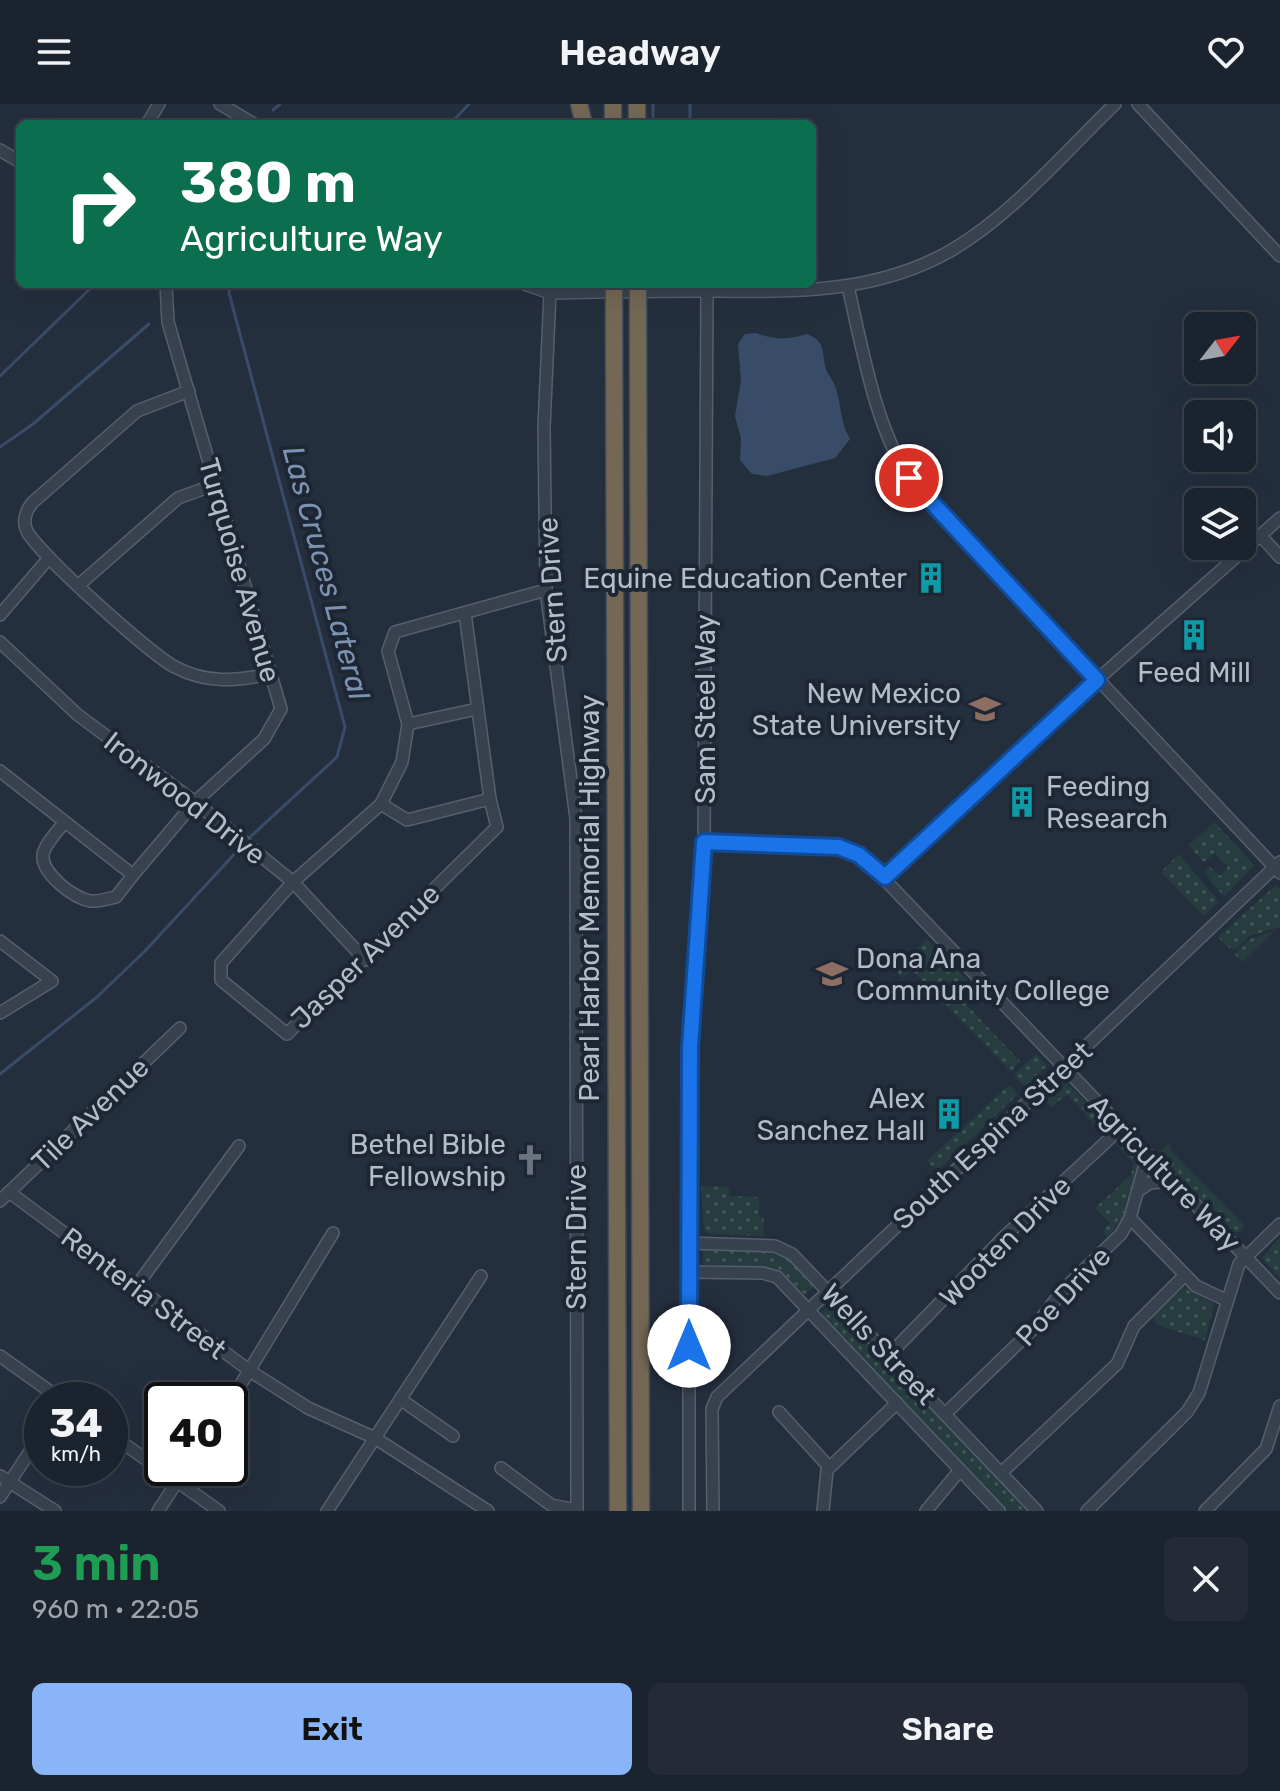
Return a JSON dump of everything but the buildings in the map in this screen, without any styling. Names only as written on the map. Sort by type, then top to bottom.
[{"type":"highway","points":[[605,288],[610,326]]},
{"type":"highway","name":"Pearl Harbor Memorial Highway","points":[[614,288],[610,326],[614,549],[618,1511]]},
{"type":"highway","name":"Pearl Harbor Memorial Highway","points":[[638,288],[641,1511]]},
{"type":"street","points":[[220,104],[247,120]]},
{"type":"street","points":[[536,288],[550,293],[790,292],[848,287],[918,266],[967,240],[999,217],[1115,104]]},
{"type":"street","points":[[1138,104],[1280,256]]},
{"type":"street","points":[[848,287],[878,408],[899,463],[923,495],[1278,868]]},
{"type":"street","name":"Turquoise Avenue","points":[[63,824],[43,852],[46,871],[77,896],[91,901],[116,897],[195,802],[264,739],[281,709],[168,322],[166,288]]},
{"type":"street","name":"Sam Steel Way","points":[[689,1511],[691,1007],[704,842],[707,291]]},
{"type":"street","name":"Stern Drive","points":[[550,293],[544,427],[546,590],[576,818],[577,1510]]},
{"type":"street","points":[[189,391],[137,411],[32,503],[25,511],[26,529],[49,558],[132,634],[174,667],[229,682],[270,674]]},
{"type":"street","points":[[80,584],[178,498],[214,485]]},
{"type":"street","points":[[885,877],[1097,680],[1280,518]]},
{"type":"street","points":[[1260,535],[1280,557]]},
{"type":"street","points":[[0,615],[49,558]]},
{"type":"street","name":"Jasper Avenue","points":[[465,613],[490,799],[497,827],[287,1034],[221,980],[221,963],[293,882],[381,804],[402,762],[408,724],[388,651],[395,632],[546,590]]},
{"type":"street","name":"Ironwood Drive","points":[[0,642],[78,715],[195,802],[293,882],[365,960]]},
{"type":"street","points":[[408,724],[477,709]]},
{"type":"street","points":[[0,771],[63,824],[133,875]]},
{"type":"street","points":[[381,804],[407,820],[490,799]]},
{"type":"street","name":"Agriculture Way","points":[[704,842],[839,847],[859,855],[885,877],[1147,1157],[1280,1293]]},
{"type":"street","name":"South Espina Street","points":[[713,1511],[713,1403],[827,1290],[1278,868]]},
{"type":"street","points":[[0,941],[52,981],[0,1013]]},
{"type":"street","name":"Tile Avenue","points":[[4,1196],[180,1028]]},
{"type":"street","name":"Wooten Drive","points":[[889,1355],[989,1257],[1006,1235],[1121,1128]]},
{"type":"street","points":[[135,1288],[239,1146]]},
{"type":"street","name":"Poe Drive","points":[[945,1414],[1042,1321],[1057,1297],[1115,1241],[1130,1218],[1147,1157]]},
{"type":"street","points":[[1138,1191],[1150,1183],[1171,1181]]},
{"type":"street","name":"Renteria Street","points":[[4,1196],[250,1371],[308,1408],[375,1438],[488,1511]]},
{"type":"street","points":[[1130,1218],[1206,1294],[1226,1300]]},
{"type":"street","points":[[1087,1511],[1187,1412],[1199,1393],[1239,1264],[1280,1224]]},
{"type":"street","points":[[243,1382],[333,1233]]},
{"type":"street","name":"Wells Street","points":[[689,1243],[781,1248],[827,1290],[1037,1511]]},
{"type":"street","name":"Wells Street","points":[[689,1272],[771,1274],[999,1511]]},
{"type":"street","points":[[1001,1473],[1117,1364],[1134,1326],[1185,1275]]},
{"type":"street","points":[[327,1511],[481,1276]]},
{"type":"street","points":[[0,1356],[37,1382]]},
{"type":"street","points":[[400,1399],[453,1436]]},
{"type":"street","points":[[823,1511],[823,1480],[829,1467],[897,1403]]},
{"type":"street","points":[[1205,1511],[1266,1449],[1280,1406]]},
{"type":"street","points":[[779,1412],[829,1467]]},
{"type":"street","points":[[0,1497],[5,1479],[24,1455]]},
{"type":"street","points":[[501,1468],[551,1505],[577,1510]]},
{"type":"street","points":[[926,1511],[960,1470]]},
{"type":"street","points":[[5,1479],[55,1511]]},
{"type":"street","points":[[158,1511],[174,1486]]},
{"type":"street","points":[[183,1486],[219,1511]]},
{"type":"green space","points":[[1214,822],[1254,865],[1224,897],[1204,872],[1209,866],[1220,876],[1228,867],[1215,853],[1203,862],[1189,845]]},
{"type":"green space","points":[[1179,854],[1219,902],[1204,916],[1161,872]]},
{"type":"green space","points":[[1275,886],[1280,889],[1280,927],[1249,936],[1236,949],[1229,948],[1218,937]]},
{"type":"green space","points":[[1274,931],[1243,962],[1234,954],[1250,939]]},
{"type":"green space","points":[[927,939],[968,981],[956,994],[1020,1061],[1011,1072],[912,970],[902,978],[895,970]]},
{"type":"green space","points":[[1036,1054],[1047,1066],[1025,1087],[1014,1075]]},
{"type":"green space","points":[[1065,1081],[1107,1124],[1104,1135],[1067,1094],[1052,1107],[1045,1100]]},
{"type":"green space","points":[[1009,1085],[1018,1094],[937,1171],[927,1161]]},
{"type":"green space","points":[[1120,1140],[1140,1160],[1123,1216],[1108,1237],[1102,1232],[1110,1223],[1095,1208],[1131,1175],[1134,1163],[1115,1143]]},
{"type":"green space","points":[[1170,1142],[1170,1149],[1245,1226],[1240,1232],[1233,1232],[1160,1158],[1158,1153]]},
{"type":"green space","points":[[701,1186],[729,1187],[729,1196],[759,1197],[759,1217],[764,1218],[763,1236],[710,1234],[704,1230]]},
{"type":"green space","points":[[1280,1237],[1280,1278],[1262,1258]]},
{"type":"green space","points":[[703,1251],[754,1251],[782,1257],[794,1263],[814,1286],[805,1295],[779,1271],[766,1266],[708,1266],[703,1263]]},
{"type":"green space","points":[[1184,1287],[1214,1304],[1205,1340],[1160,1326],[1151,1317]]},
{"type":"green space","points":[[831,1303],[1029,1511],[1007,1511],[823,1316],[822,1312]]},
{"type":"water","points":[[745,334],[782,338],[807,334],[818,340],[850,439],[835,458],[767,476],[752,474],[740,460],[741,438],[735,416],[741,380],[738,344]]},
{"type":"waterway","points":[[273,110],[280,104]]},
{"type":"waterway","name":"Las Cruces Lateral","points":[[454,120],[469,104]]},
{"type":"waterway","points":[[653,104],[653,120]]},
{"type":"waterway","points":[[690,104],[690,120]]},
{"type":"waterway","points":[[0,376],[91,288]]},
{"type":"waterway","name":"Las Cruces Lateral","points":[[230,288],[345,727],[337,757],[249,838]]},
{"type":"waterway","points":[[0,447],[33,424],[149,324]]},
{"type":"waterway","name":"Las Cruces Lateral","points":[[0,1074],[97,997],[145,951],[240,848]]},
{"type":"place","name":"Equine Education Center","points":[[931,578]]},
{"type":"place","name":"Feed Mill","points":[[1194,635]]},
{"type":"place","name":"New Mexico State University","points":[[985,709]]},
{"type":"place","name":"Feeding Research","points":[[1022,802]]},
{"type":"place","name":"Dona Ana Community College","points":[[832,974]]},
{"type":"place","name":"Alex Sanchez Hall","points":[[949,1114]]},
{"type":"place","name":"Bethel Bible Fellowship","points":[[530,1160]]},
{"type":"route","points":[[689,1346],[691,1007],[704,842],[830,845],[859,855],[885,877],[1097,680],[909,478]]}]
